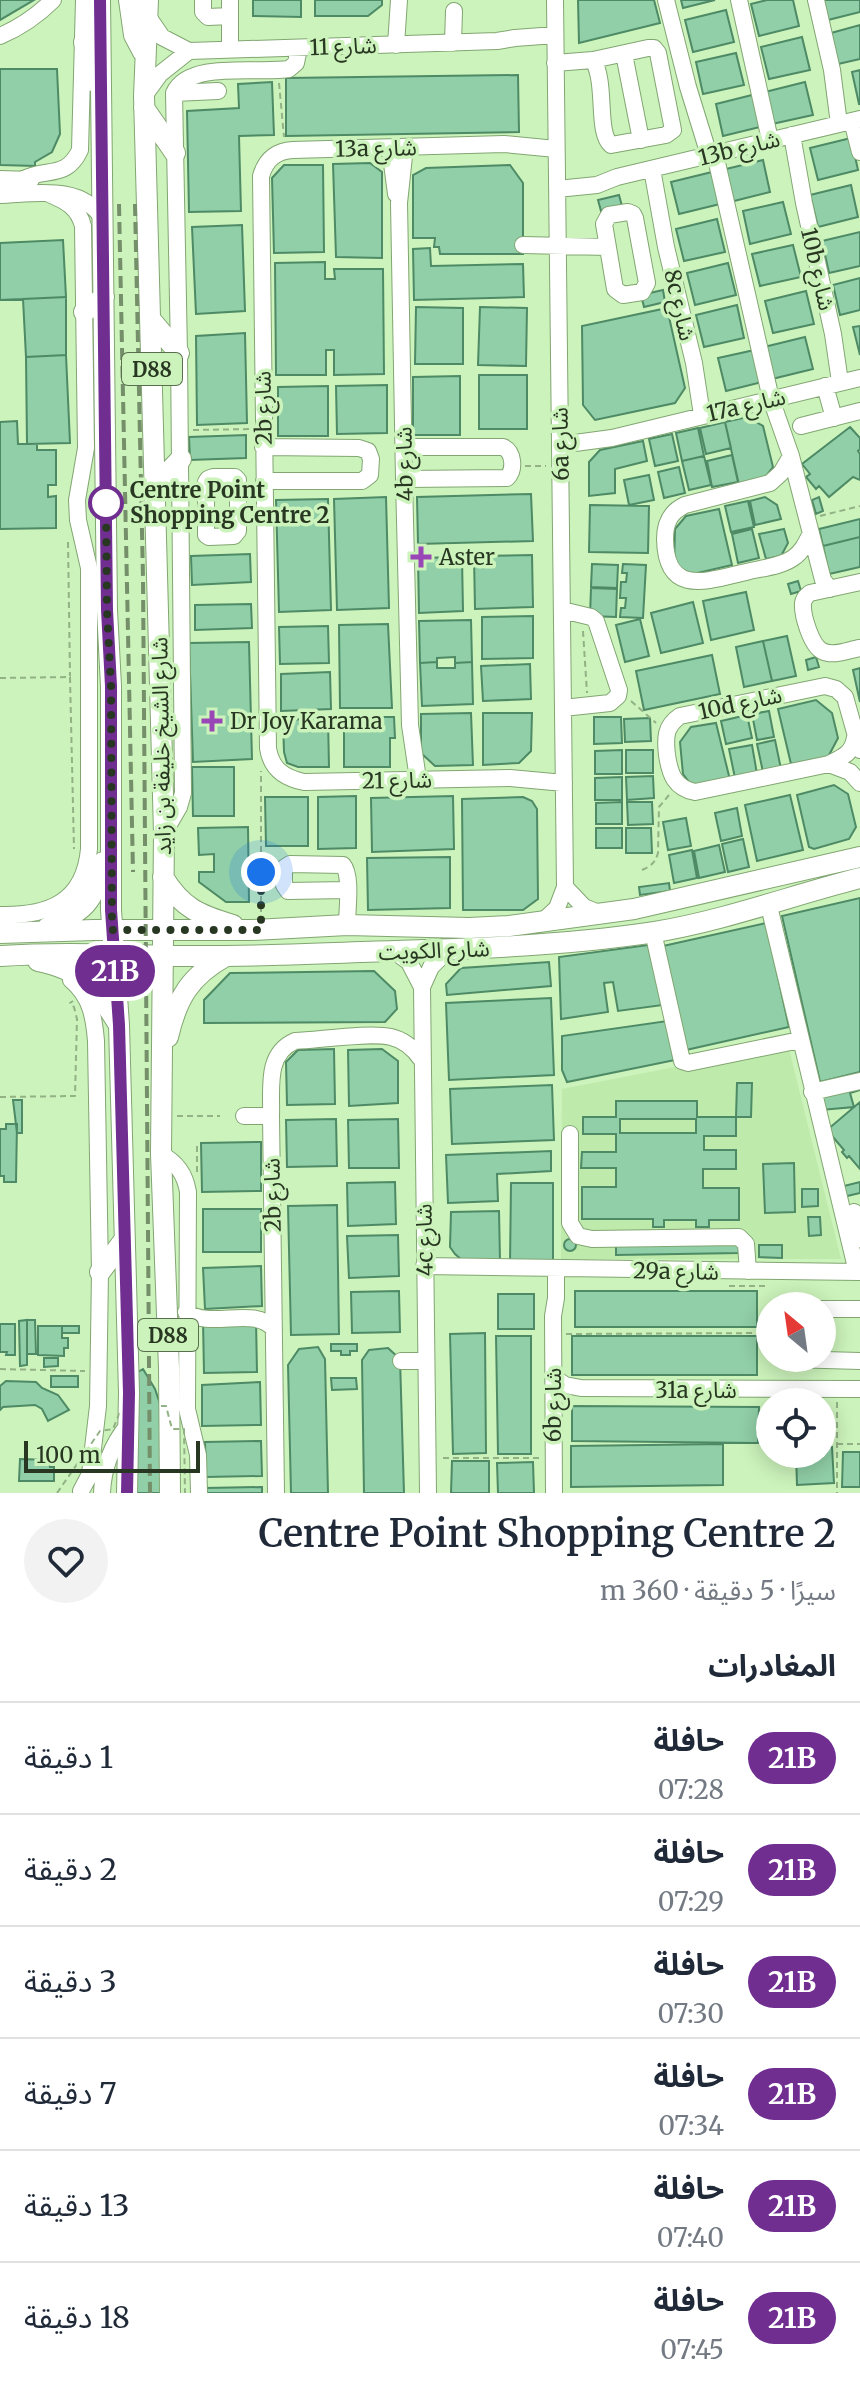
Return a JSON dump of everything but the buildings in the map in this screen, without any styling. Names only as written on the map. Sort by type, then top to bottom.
[{"type":"main road","name":"D88","points":[[100,0],[112,930],[119,1025],[127,1493]]},
{"type":"main road","points":[[129,0],[134,35],[145,55]]},
{"type":"main road","name":"شارع الشيخ خليفة بن زايد","points":[[148,8],[144,102],[164,833],[161,1154],[170,1493]]},
{"type":"main road","points":[[84,42],[92,79],[101,97]]},
{"type":"main road","points":[[144,102],[175,153]]},
{"type":"main road","points":[[84,312],[104,297]]},
{"type":"main road","points":[[151,320],[179,353]]},
{"type":"main road","points":[[155,486],[181,459]]},
{"type":"main road","points":[[39,932],[77,913],[92,896],[111,831]]},
{"type":"main road","name":"شارع الكويت","points":[[0,933],[257,930],[347,925],[469,928],[541,922],[604,914],[858,861]]},
{"type":"main road","name":"شارع الكويت","points":[[4,956],[360,953],[542,945],[653,932],[769,906],[858,861]]},
{"type":"main road","points":[[163,877],[174,894],[189,908],[212,918],[257,930]]},
{"type":"main road","points":[[691,925],[724,907],[723,896],[711,892]]},
{"type":"main road","points":[[360,953],[353,945],[355,934],[365,929],[387,927]]},
{"type":"main road","points":[[161,1068],[172,1019],[185,991],[205,968],[228,955]]},
{"type":"main road","points":[[4,956],[62,967],[82,977],[98,992],[119,1025]]},
{"type":"main road","points":[[100,1272],[124,1240]]},
{"type":"street","points":[[0,36],[34,18],[53,0]]},
{"type":"street","points":[[24,179],[63,169],[77,156],[81,143],[84,0]]},
{"type":"street","points":[[203,0],[205,16],[230,8],[230,50]]},
{"type":"street","points":[[400,0],[401,45]]},
{"type":"street","name":"6a شارع","points":[[555,0],[560,466],[569,612],[563,708],[565,887]]},
{"type":"street","points":[[666,0],[823,580],[830,589]]},
{"type":"street","name":"10b شارع","points":[[739,0],[804,203],[844,381],[834,418]]},
{"type":"street","points":[[816,0],[832,70],[860,152]]},
{"type":"street","points":[[144,102],[160,74],[189,51],[162,37],[148,8]]},
{"type":"street","points":[[453,43],[454,11]]},
{"type":"street","name":"شارع 11","points":[[189,51],[497,41],[510,45],[555,48],[593,60],[648,48],[657,50],[673,127],[669,134],[641,140]]},
{"type":"street","points":[[164,833],[183,793],[174,93],[181,82],[197,74],[278,70],[293,66],[299,48]]},
{"type":"street","points":[[593,60],[601,77],[606,140],[615,146],[641,140],[624,54]]},
{"type":"street","points":[[174,93],[218,91]]},
{"type":"street","name":"13b شارع","points":[[557,183],[597,185],[617,177],[850,121]]},
{"type":"street","points":[[0,179],[52,181],[71,176],[79,171],[102,138]]},
{"type":"street","name":"13a شارع","points":[[285,150],[556,144]]},
{"type":"street","name":"4b شارع","points":[[398,148],[410,725],[406,747],[412,779]]},
{"type":"street","name":"2b شارع","points":[[285,150],[269,159],[261,176],[268,748],[273,764],[285,777]]},
{"type":"street","name":"8c شارع","points":[[648,170],[706,414]]},
{"type":"street","points":[[0,915],[34,915],[62,902],[81,882],[88,858],[89,568],[78,520],[77,500],[86,448],[83,226],[71,205],[49,194]]},
{"type":"street","points":[[0,195],[78,197],[93,206],[103,219]]},
{"type":"street","points":[[612,214],[633,214],[647,283],[642,292],[623,295],[617,292],[608,247],[604,224],[606,218],[612,214]]},
{"type":"street","points":[[523,245],[608,247]]},
{"type":"street","name":"17a شارع","points":[[560,438],[602,440],[844,381]]},
{"type":"street","points":[[801,426],[860,411]]},
{"type":"street","points":[[263,447],[359,448],[368,451],[371,459],[370,475],[362,481],[264,481]]},
{"type":"street","points":[[404,447],[503,447],[511,453],[510,474],[504,478],[404,479]]},
{"type":"street","points":[[770,483],[781,473],[789,449]]},
{"type":"street","points":[[801,495],[790,487],[770,483],[685,505],[677,509],[667,522],[665,556],[677,575],[692,582],[784,563],[800,563],[809,569],[813,584],[810,593]]},
{"type":"street","points":[[238,523],[264,523]]},
{"type":"street","points":[[784,563],[798,554],[809,526]]},
{"type":"street","points":[[860,582],[810,593],[804,598],[803,605],[815,646],[827,653],[860,648]]},
{"type":"street","points":[[563,708],[610,703],[618,696],[619,690],[598,624],[591,617],[569,612]]},
{"type":"street","name":"10d شارع","points":[[666,731],[675,720],[687,714],[825,686],[836,689],[845,697],[857,743],[846,755],[829,764]]},
{"type":"street","points":[[666,731],[670,771],[679,786],[695,792],[829,764],[850,772],[860,783]]},
{"type":"street","name":"شارع 21","points":[[285,777],[304,782],[564,778]]},
{"type":"street","points":[[541,922],[557,908],[565,887],[584,907],[604,914]]},
{"type":"street","points":[[347,890],[347,925]]},
{"type":"street","points":[[769,906],[812,1092],[860,1239]]},
{"type":"street","points":[[653,932],[682,1061],[688,1063],[800,1040]]},
{"type":"street","points":[[394,951],[409,962],[422,987]]},
{"type":"street","points":[[422,987],[431,967],[447,951]]},
{"type":"street","points":[[35,961],[68,978],[83,992],[90,1003],[95,1024],[100,1272],[98,1406],[90,1474],[78,1492]]},
{"type":"street","name":"4c شارع","points":[[422,987],[428,1493]]},
{"type":"street","name":"2b شارع","points":[[276,1493],[271,1116],[275,1058],[295,1041],[391,1037],[408,1045],[421,1059]]},
{"type":"street","points":[[812,1092],[860,1081]]},
{"type":"street","points":[[244,1116],[271,1116]]},
{"type":"street","points":[[570,1134],[570,1223],[578,1236],[592,1239],[739,1237],[746,1244],[748,1271]]},
{"type":"street","points":[[161,1154],[177,1165],[186,1182],[187,1409],[198,1455],[199,1493]]},
{"type":"street","points":[[852,1212],[858,1272]]},
{"type":"street","name":"29a شارع","points":[[424,1271],[467,1274],[491,1269],[858,1272]]},
{"type":"street","name":"6b شارع","points":[[552,1269],[554,1493]]},
{"type":"street","points":[[836,1309],[860,1309]]},
{"type":"street","points":[[186,1312],[206,1320],[257,1318],[274,1329]]},
{"type":"street","points":[[836,1360],[860,1361]]},
{"type":"street","points":[[401,1361],[426,1361]]},
{"type":"street","name":"31a شارع","points":[[553,1377],[565,1385],[581,1388],[756,1390]]},
{"type":"street","points":[[553,1413],[581,1388]]},
{"type":"street","name":"31a شارع","points":[[837,1390],[860,1389]]},
{"type":"street","points":[[78,1492],[102,1485],[112,1450],[126,1426]]},
{"type":"street","points":[[553,1465],[568,1493]]},
{"type":"path","points":[[278,70],[285,150]]},
{"type":"path","points":[[180,430],[263,429]]},
{"type":"path","points":[[511,466],[560,466]]},
{"type":"path","points":[[809,526],[860,506]]},
{"type":"path","points":[[68,534],[74,850]]},
{"type":"path","points":[[569,612],[584,634],[588,706]]},
{"type":"path","points":[[0,678],[70,677]]},
{"type":"path","points":[[619,690],[666,731]]},
{"type":"path","points":[[257,930],[260,785],[268,748]]},
{"type":"path","points":[[642,870],[651,867],[658,853],[659,807],[679,786]]},
{"type":"path","points":[[0,1097],[75,1096],[77,1019],[70,1003],[83,992]]},
{"type":"path","points":[[161,1116],[220,1116]]},
{"type":"path","points":[[553,1325],[756,1332]]},
{"type":"path","points":[[0,1369],[98,1371]]},
{"type":"path","points":[[837,1390],[837,1493]]},
{"type":"path","points":[[161,1406],[166,1406],[172,1429],[184,1429],[185,1493]]},
{"type":"path","points":[[57,1493],[100,1431],[126,1426]]},
{"type":"path","points":[[837,1444],[860,1444]]},
{"type":"path","points":[[428,1458],[553,1465]]},
{"type":"shaded area","points":[[788,1045],[841,1259],[561,1259],[562,1089]]},
{"type":"railway","points":[[119,204],[133,872]]},
{"type":"railway","points":[[135,204],[143,578],[150,1493]]},
{"type":"bus line","name":"21B","points":[[100,0],[107,610],[111,686],[111,910],[119,1025],[129,1393],[127,1493]]},
{"type":"place","name":"Centre Point Shopping Centre 2","points":[[106,503]]},
{"type":"place","name":"Aster","points":[[421,557]]},
{"type":"place","name":"Dr Joy Karama","points":[[212,721]]},
{"type":"route","points":[[106,503],[111,686],[112,930],[261,930],[261,872]]}]
